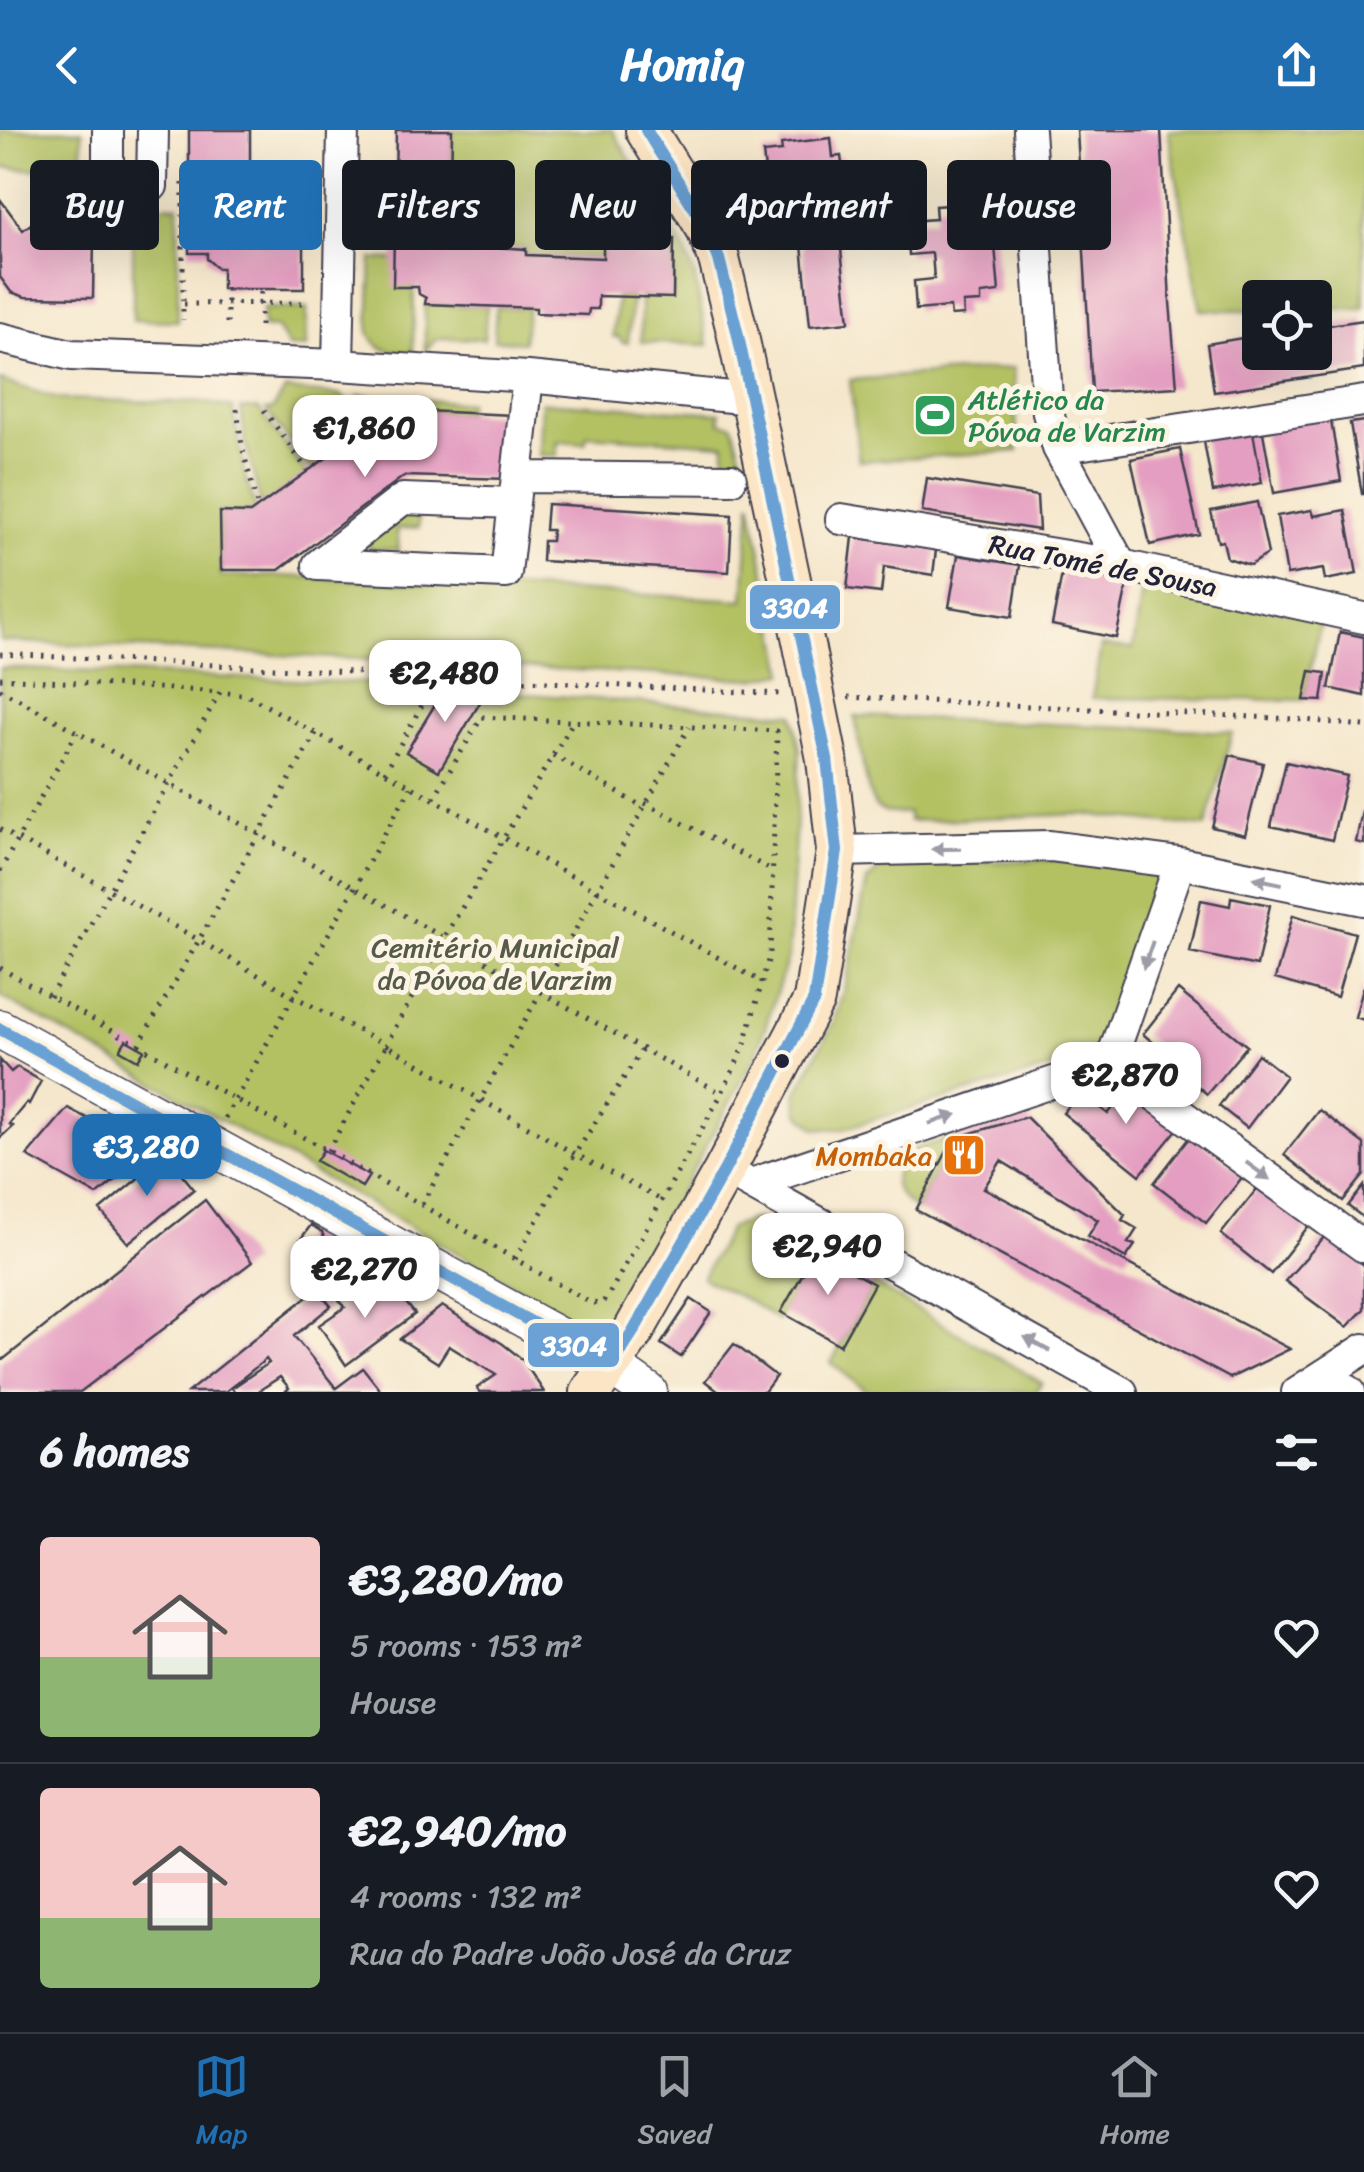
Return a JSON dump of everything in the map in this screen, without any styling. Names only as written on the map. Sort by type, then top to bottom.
[{"type":"main road","points":[[601,1379],[738,1178],[814,1000],[838,852],[827,760],[805,650],[718,258],[706,227],[646,130]]},
{"type":"street","points":[[108,130],[108,183],[152,186],[153,130]]},
{"type":"street","points":[[338,364],[342,130]]},
{"type":"street","points":[[1029,130],[1048,412],[1058,448],[1121,565]]},
{"type":"street","points":[[0,338],[71,355],[338,364],[528,377],[751,399]]},
{"type":"street","points":[[528,377],[516,490],[506,573],[318,565],[403,499],[516,490],[730,479]]},
{"type":"street","points":[[1058,448],[1364,401]]},
{"type":"street","name":"Rua Tomé de Sousa","points":[[841,519],[1121,565],[1364,618]]},
{"type":"street","points":[[838,852],[1050,846],[1180,863],[1364,900]]},
{"type":"street","points":[[1110,1063],[1180,863]]},
{"type":"street","points":[[0,1029],[601,1379],[648,1392]]},
{"type":"street","points":[[738,1178],[1110,1063]]},
{"type":"street","points":[[1110,1063],[1364,1248]]},
{"type":"street","points":[[738,1178],[1122,1392]]},
{"type":"street","points":[[1298,1392],[1364,1349]]},
{"type":"street","points":[[1325,1374],[1350,1392]]},
{"type":"path","points":[[184,250],[184,320]]},
{"type":"path","points":[[227,289],[227,325]]},
{"type":"path","points":[[260,326],[261,289]]},
{"type":"path","points":[[184,304],[304,303]]},
{"type":"path","points":[[349,396],[368,419]]},
{"type":"path","points":[[237,409],[258,508]]},
{"type":"path","points":[[264,410],[308,471]]},
{"type":"path","points":[[0,654],[796,694]]},
{"type":"path","points":[[0,678],[247,694],[762,982]]},
{"type":"path","points":[[0,689],[722,1094]]},
{"type":"path","points":[[50,997],[220,692]]},
{"type":"path","points":[[386,772],[428,694],[387,692]]},
{"type":"path","points":[[836,696],[1294,719],[1364,726]]},
{"type":"path","points":[[0,968],[514,1260],[591,1303],[601,1304],[722,1094],[744,1047],[770,953],[776,731],[482,717],[433,799]]},
{"type":"path","points":[[328,1151],[444,938],[574,720]]},
{"type":"path","points":[[421,1205],[689,726]]},
{"type":"path","points":[[0,870],[77,732]]},
{"type":"path","points":[[138,1046],[316,733]]},
{"type":"path","points":[[553,755],[773,871]]},
{"type":"path","points":[[225,1118],[412,786]]},
{"type":"path","points":[[0,829],[662,1200]]},
{"type":"path","points":[[514,1260],[643,1048]]},
{"type":"green space","points":[[0,130],[82,130],[82,160],[30,160],[30,169],[0,167]]},
{"type":"green space","points":[[452,130],[612,130],[630,160],[535,160],[535,250],[603,250],[603,258],[526,255],[526,249],[515,248],[515,160],[451,160]]},
{"type":"green space","points":[[1168,130],[1364,130],[1364,308],[1332,309],[1332,280],[1242,280],[1242,310],[1201,310]]},
{"type":"green space","points":[[159,205],[178,205],[178,321],[133,320],[133,250],[159,250]]},
{"type":"green space","points":[[671,227],[694,274],[708,345],[641,342],[641,297],[673,297]]},
{"type":"green space","points":[[372,259],[394,260],[414,287],[413,353],[392,351],[372,339]]},
{"type":"green space","points":[[617,296],[632,297],[628,343],[613,337]]},
{"type":"green space","points":[[425,304],[487,306],[484,339],[441,338],[425,351]]},
{"type":"green space","points":[[496,307],[528,308],[523,342],[494,340]]},
{"type":"green space","points":[[263,308],[307,308],[306,348],[288,347],[277,328],[263,327]]},
{"type":"green space","name":"Atlético da Póvoa de Varzim","points":[[1013,368],[1018,451],[859,461],[850,380]]},
{"type":"green space","points":[[0,380],[58,399],[206,403],[233,408],[245,476],[256,509],[250,513],[221,512],[221,576],[744,600],[751,502],[785,673],[753,679],[0,641]]},
{"type":"green space","points":[[285,390],[341,395],[363,423],[351,433],[355,437],[310,469],[266,410],[273,409]]},
{"type":"green space","points":[[359,396],[468,403],[466,413],[380,409],[373,415]]},
{"type":"green space","points":[[541,402],[720,413],[720,422],[733,425],[744,466],[725,465],[725,444],[587,435],[585,443],[558,441],[557,456],[539,455]]},
{"type":"green space","points":[[258,408],[306,473],[261,506],[241,409]]},
{"type":"green space","points":[[417,503],[419,527],[397,529],[399,550],[368,546],[369,541]]},
{"type":"green space","points":[[1143,584],[1322,617],[1304,700],[1092,698],[1101,646],[1133,649]]},
{"type":"green space","name":"Cemitério Municipal da Póvoa de Varzim","points":[[0,668],[462,687],[793,714],[800,750],[788,957],[756,1055],[613,1314],[600,1324],[578,1321],[0,996]]},
{"type":"green space","points":[[855,716],[1232,733],[1206,827],[1081,814],[909,821],[908,813],[884,812],[873,802]]},
{"type":"green space","points":[[1074,859],[1160,869],[1162,879],[1102,1039],[1091,1053],[1069,1063],[841,1129],[816,1128],[799,1113],[796,1094],[833,1023],[846,983],[867,881],[880,869],[897,865]]},
{"type":"green space","points":[[954,1138],[916,1210],[896,1189],[898,1170],[914,1150]]},
{"type":"green space","points":[[754,1220],[815,1252],[777,1320],[702,1278],[730,1227]]},
{"type":"green space","points":[[874,1284],[1042,1383],[1035,1392],[868,1392],[831,1363]]},
{"type":"building","points":[[189,130],[250,130],[250,160],[189,160]]},
{"type":"building","points":[[396,130],[452,130],[451,160],[395,160]]},
{"type":"building","points":[[1077,130],[1161,130],[1177,387],[1092,392],[1084,250],[1111,250],[1111,160],[1079,160]]},
{"type":"building","points":[[831,138],[833,157],[841,156],[842,160],[764,160],[763,153],[782,151],[781,144]]},
{"type":"building","points":[[0,199],[23,230],[30,225],[30,250],[94,250],[93,298],[25,297],[11,292],[0,277]]},
{"type":"building","points":[[947,205],[947,250],[995,250],[999,292],[981,294],[981,302],[963,303],[964,315],[951,316],[950,307],[916,310],[914,281],[934,279],[932,253],[909,255],[909,250],[927,250],[927,220],[936,219],[935,206]]},
{"type":"building","points":[[674,239],[673,298],[598,296],[598,309],[589,309],[588,315],[536,313],[536,308],[425,304],[426,298],[419,294],[418,287],[393,287],[394,250],[515,248],[526,249],[526,255],[603,258],[603,250],[671,250]]},
{"type":"building","points":[[304,250],[304,289],[222,289],[222,268],[207,259],[207,253],[189,253]]},
{"type":"building","points":[[802,250],[841,250],[849,322],[810,326]]},
{"type":"building","points":[[1364,320],[1364,369],[1214,392],[1207,344],[1242,338],[1242,370],[1332,370],[1332,325]]},
{"type":"building","points":[[380,409],[513,415],[509,479],[404,476],[279,570],[221,570],[220,512],[250,513],[355,437],[351,433]]},
{"type":"building","points":[[1330,415],[1341,481],[1274,493],[1262,427]]},
{"type":"building","points":[[1364,421],[1364,494],[1362,494],[1350,423]]},
{"type":"building","points":[[1252,427],[1262,483],[1213,492],[1203,436]]},
{"type":"building","points":[[1180,449],[1199,534],[1150,545],[1131,459]]},
{"type":"building","name":"Atlético da Póvoa de Varzim","points":[[927,478],[1037,496],[1039,530],[922,512]]},
{"type":"building","points":[[1257,502],[1268,554],[1250,565],[1227,558],[1223,541],[1218,542],[1211,511]]},
{"type":"building","points":[[547,504],[732,515],[729,572],[542,561],[543,541],[551,541],[552,530],[545,530]]},
{"type":"building","points":[[1312,510],[1314,516],[1345,510],[1357,574],[1325,580],[1323,569],[1287,575],[1277,516]]},
{"type":"building","points":[[853,537],[936,550],[933,575],[884,567],[881,593],[847,589]]},
{"type":"building","points":[[958,555],[1020,565],[1012,617],[949,607]]},
{"type":"building","points":[[1063,569],[1128,581],[1116,638],[1052,625]]},
{"type":"building","points":[[1340,632],[1364,637],[1364,696],[1329,688]]},
{"type":"building","points":[[1310,671],[1326,673],[1322,701],[1304,700]]},
{"type":"building","points":[[445,688],[487,691],[439,771],[406,752]]},
{"type":"building","points":[[1230,755],[1263,763],[1245,835],[1212,827]]},
{"type":"building","points":[[1286,762],[1347,776],[1332,840],[1271,826]]},
{"type":"building","points":[[1364,811],[1364,844],[1356,842]]},
{"type":"building","points":[[1231,897],[1270,905],[1257,966],[1190,952],[1201,900],[1230,906]]},
{"type":"building","points":[[1293,915],[1355,933],[1337,997],[1275,979]]},
{"type":"building","points":[[1364,988],[1364,1020],[1355,1017]]},
{"type":"building","points":[[1178,990],[1247,1046],[1207,1094],[1159,1054],[1162,1050],[1143,1034]]},
{"type":"building","points":[[126,1040],[144,1050],[138,1060],[120,1050]]},
{"type":"building","points":[[1258,1054],[1286,1076],[1247,1128],[1219,1106]]},
{"type":"building","points":[[0,1060],[11,1072],[17,1067],[41,1081],[29,1104],[0,1138]]},
{"type":"building","points":[[1130,1086],[1180,1126],[1140,1175],[1063,1113],[1081,1092],[1108,1114]]},
{"type":"building","points":[[68,1108],[149,1152],[97,1195],[27,1156]]},
{"type":"building","points":[[1319,1110],[1364,1144],[1364,1175],[1343,1201],[1284,1155]]},
{"type":"building","points":[[1026,1117],[1125,1215],[1122,1220],[1137,1229],[1128,1243],[1135,1245],[1126,1258],[1088,1236],[1098,1220],[1001,1161],[984,1188],[1290,1349],[1230,1378],[916,1210],[954,1138]]},
{"type":"building","points":[[1192,1134],[1244,1175],[1206,1223],[1154,1183]]},
{"type":"building","points":[[323,1150],[369,1176],[362,1187],[316,1161]]},
{"type":"building","points":[[166,1155],[194,1189],[128,1243],[100,1210]]},
{"type":"building","points":[[1260,1185],[1310,1224],[1271,1274],[1221,1234]]},
{"type":"building","points":[[1364,1186],[1364,1218],[1348,1206]]},
{"type":"building","points":[[205,1200],[252,1262],[80,1392],[0,1392],[0,1362]]},
{"type":"building","points":[[311,1225],[322,1232],[327,1245],[319,1253],[300,1240]]},
{"type":"building","points":[[1326,1235],[1364,1265],[1364,1309],[1347,1327],[1285,1281]]},
{"type":"building","points":[[815,1252],[874,1284],[840,1345],[781,1312]]},
{"type":"building","points":[[380,1283],[387,1293],[391,1290],[399,1300],[402,1298],[415,1314],[346,1365],[319,1325],[345,1307],[339,1300],[356,1289],[361,1296]]},
{"type":"building","points":[[317,1289],[331,1306],[294,1336],[336,1388],[363,1368],[382,1392],[285,1392],[289,1388],[280,1377],[261,1392],[235,1392],[232,1388],[269,1363],[266,1359],[225,1392],[188,1392]]},
{"type":"building","points":[[691,1299],[711,1312],[681,1357],[661,1344]]},
{"type":"building","points":[[442,1306],[522,1359],[544,1392],[479,1392],[477,1388],[496,1375],[449,1346],[438,1363],[400,1339]]},
{"type":"building","points":[[734,1344],[776,1376],[764,1392],[719,1392],[705,1381]]},
{"type":"transit line","name":"3304","points":[[0,1029],[611,1366],[724,1171],[814,1000],[837,851],[827,759],[719,259],[706,227],[646,130]]},
{"type":"place","name":"Atlético da Póvoa de Varzim","points":[[935,415]]},
{"type":"place","name":"Mombaka","points":[[964,1155]]}]
